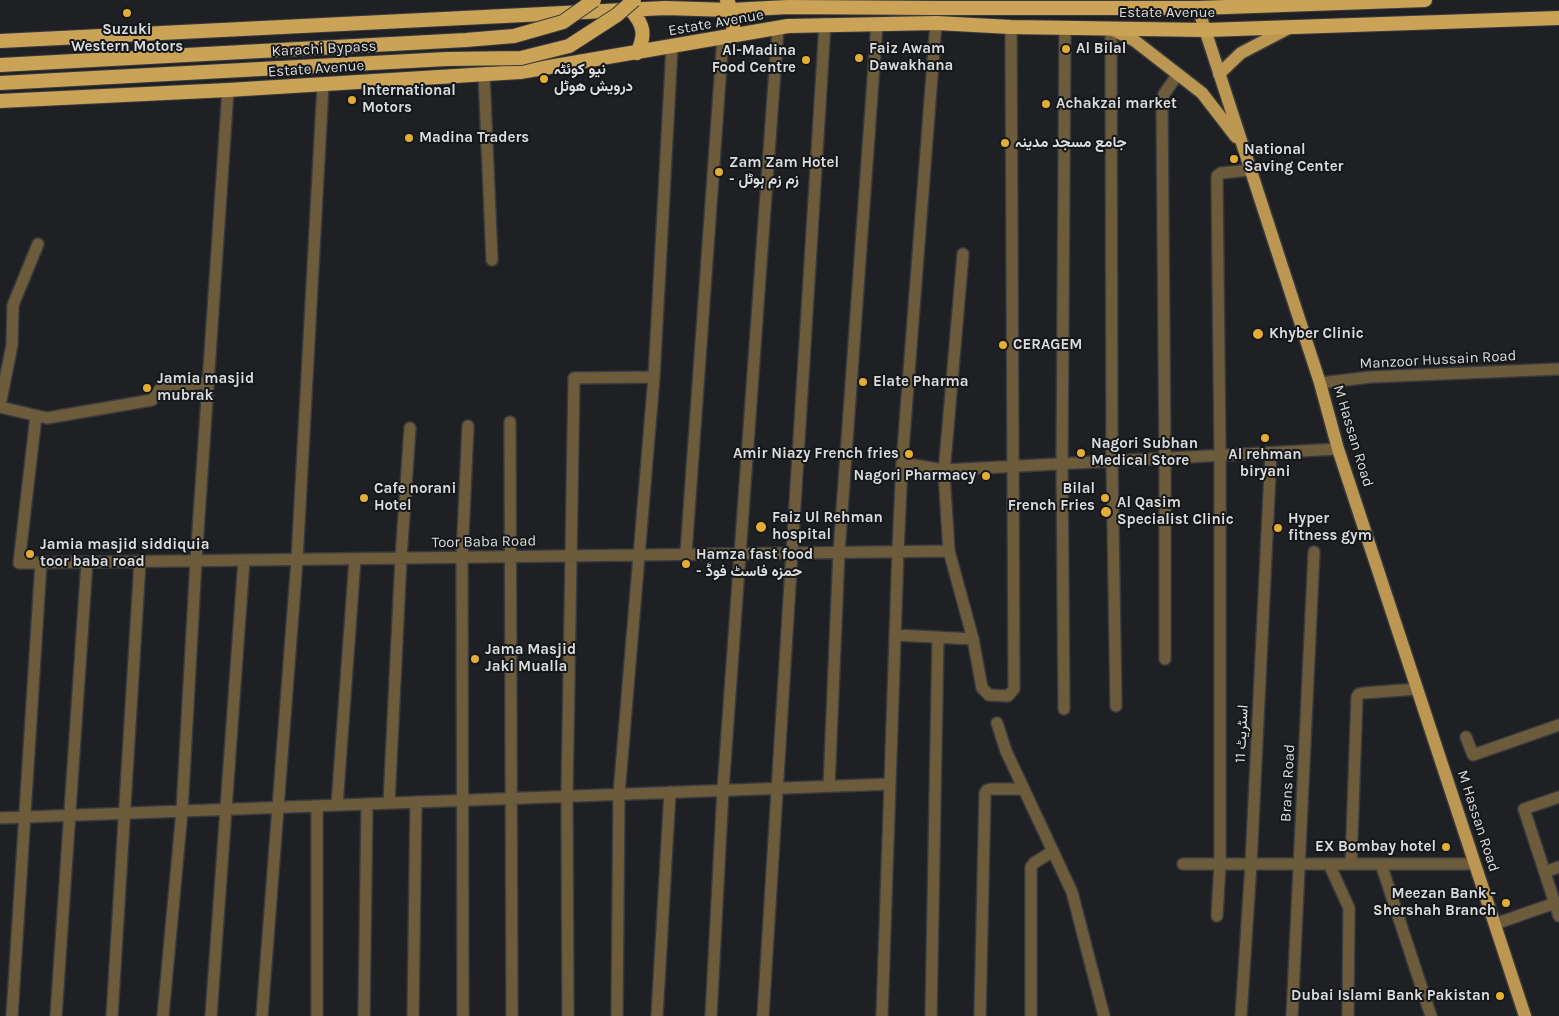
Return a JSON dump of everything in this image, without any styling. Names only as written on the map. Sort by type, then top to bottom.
[{"type":"highway","name":"Karachi Bypass","points":[[0,65],[514,36],[563,22],[594,0]]},
{"type":"highway","points":[[842,0],[858,7]]},
{"type":"highway","name":"Estate Avenue","points":[[0,41],[632,5],[665,8],[788,3],[858,7],[1198,8],[1426,0]]},
{"type":"highway","points":[[783,27],[788,3]]},
{"type":"highway","name":"Karachi Bypass","points":[[0,83],[446,59],[521,58],[569,46],[632,5]]},
{"type":"highway","points":[[632,5],[643,30],[642,42],[637,53]]},
{"type":"highway","points":[[728,36],[729,5]]},
{"type":"highway","name":"Estate Avenue","points":[[0,101],[228,90],[520,72],[783,27],[825,24],[936,23],[1111,30],[1206,30],[1559,18]]},
{"type":"main road","name":"M Hassan Road","points":[[1198,8],[1320,384],[1338,449],[1525,1016]]},
{"type":"main road","points":[[1220,74],[1241,53],[1289,28]]},
{"type":"main road","points":[[1111,30],[1135,41],[1202,93],[1242,145]]},
{"type":"street","points":[[882,1016],[902,463],[936,23]]},
{"type":"street","points":[[763,1016],[825,24]]},
{"type":"street","points":[[829,786],[839,552],[877,24]]},
{"type":"street","points":[[711,1016],[723,790],[783,27]]},
{"type":"street","points":[[963,254],[944,470],[949,551],[973,640],[982,688],[989,695],[1008,696],[1012,694],[1014,689],[1011,27]]},
{"type":"street","points":[[1064,709],[1062,464],[1065,28]]},
{"type":"street","points":[[1111,30],[1112,461],[1116,706]]},
{"type":"street","points":[[686,553],[728,36]]},
{"type":"street","points":[[617,1016],[619,794],[654,377],[672,47]]},
{"type":"street","points":[[484,74],[492,260]]},
{"type":"street","points":[[1165,659],[1166,458],[1162,102],[1164,94],[1178,74]]},
{"type":"street","points":[[262,1016],[297,560],[323,84]]},
{"type":"street","points":[[162,1016],[182,811],[196,561],[228,90]]},
{"type":"street","points":[[1217,916],[1220,864],[1220,455],[1217,176],[1250,170]]},
{"type":"street","points":[[38,244],[13,305],[12,344],[0,406],[47,418],[152,400],[160,390],[208,382]]},
{"type":"street","name":"Manzoor Hussain Road","points":[[1320,384],[1371,377],[1559,369]]},
{"type":"street","points":[[568,1016],[567,796],[574,378],[654,377]]},
{"type":"street","name":"Toor Baba Road","points":[[36,416],[19,563],[949,551]]},
{"type":"street","points":[[510,422],[512,1016]]},
{"type":"street","points":[[463,1016],[462,557],[468,426]]},
{"type":"street","points":[[389,803],[401,558],[410,428]]},
{"type":"street","points":[[902,463],[944,470],[1338,449]]},
{"type":"street","name":"اسٹریٹ 11","points":[[1241,1016],[1251,864],[1271,453]]},
{"type":"street","name":"Brans Road","points":[[1292,1016],[1314,552]]},
{"type":"street","points":[[337,805],[355,559]]},
{"type":"street","points":[[211,1016],[244,560]]},
{"type":"street","points":[[56,1016],[87,562]]},
{"type":"street","points":[[112,1016],[140,562]]},
{"type":"street","points":[[12,1016],[41,563]]},
{"type":"street","points":[[895,635],[973,640]]},
{"type":"street","points":[[931,1016],[938,638]]},
{"type":"street","points":[[1351,864],[1357,697],[1363,693],[1417,689]]},
{"type":"street","points":[[997,723],[1006,751],[1072,892],[1104,1016]]},
{"type":"street","points":[[1466,737],[1473,755],[1559,725]]},
{"type":"street","points":[[0,818],[890,784]]},
{"type":"street","points":[[980,1016],[985,793],[991,789],[1024,789]]},
{"type":"street","points":[[658,1016],[670,792]]},
{"type":"street","points":[[1559,797],[1524,809],[1559,916]]},
{"type":"street","points":[[413,1016],[416,802]]},
{"type":"street","points":[[364,1016],[367,804]]},
{"type":"street","points":[[317,806],[317,1016]]},
{"type":"street","points":[[1031,1016],[1031,867],[1052,851]]},
{"type":"street","points":[[1183,864],[1475,864]]},
{"type":"street","points":[[1330,864],[1349,908],[1348,1016]]},
{"type":"street","points":[[1381,864],[1431,1016]]},
{"type":"street","points":[[1544,872],[1559,867]]},
{"type":"street","points":[[1495,924],[1555,903]]},
{"type":"place","name":"Suzuki Western Motors","points":[[127,13]]},
{"type":"place","name":"Al Bilal","points":[[1066,49]]},
{"type":"place","name":"Faiz Awam Dawakhana","points":[[859,58]]},
{"type":"place","name":"Al-Madina Food Centre","points":[[806,60]]},
{"type":"place","name":"نیو کوئٹہ درویش ھوٹل","points":[[544,79]]},
{"type":"place","name":"International Motors","points":[[352,100]]},
{"type":"place","name":"Achakzai market","points":[[1046,104]]},
{"type":"place","name":"Madina Traders","points":[[409,138]]},
{"type":"place","name":"جامع مسجد مدینہ","points":[[1005,143]]},
{"type":"place","name":"National Saving Center","points":[[1234,159]]},
{"type":"place","name":"Zam Zam Hotel - زم زم ہوٹل","points":[[719,172]]},
{"type":"place","name":"Khyber Clinic","points":[[1258,334]]},
{"type":"place","name":"CERAGEM","points":[[1003,345]]},
{"type":"place","name":"Elate Pharma","points":[[863,382]]},
{"type":"place","name":"Jamia masjid mubrak","points":[[147,388]]},
{"type":"place","name":"Al rehman biryani","points":[[1265,438]]},
{"type":"place","name":"Nagori Subhan Medical Store","points":[[1081,453]]},
{"type":"place","name":"Amir Niazy French fries","points":[[909,454]]},
{"type":"place","name":"Nagori Pharmacy","points":[[986,476]]},
{"type":"place","name":"Cafe norani Hotel","points":[[364,498]]},
{"type":"place","name":"Bilal French Fries","points":[[1105,498]]},
{"type":"place","name":"Al Qasim Specialist Clinic","points":[[1106,512]]},
{"type":"place","name":"Faiz Ul Rehman hospital","points":[[761,527]]},
{"type":"place","name":"Hyper fitness gym","points":[[1278,528]]},
{"type":"place","name":"Jamia masjid siddiquia toor baba road","points":[[30,554]]},
{"type":"place","name":"Hamza fast food - حمزہ فاسٹ فوڈ","points":[[686,564]]},
{"type":"place","name":"Jama Masjid Jaki Mualla","points":[[475,659]]},
{"type":"place","name":"EX Bombay hotel","points":[[1446,847]]},
{"type":"place","name":"Meezan Bank - Shershah Branch","points":[[1506,903]]},
{"type":"place","name":"Dubai Islami Bank Pakistan","points":[[1500,996]]}]
